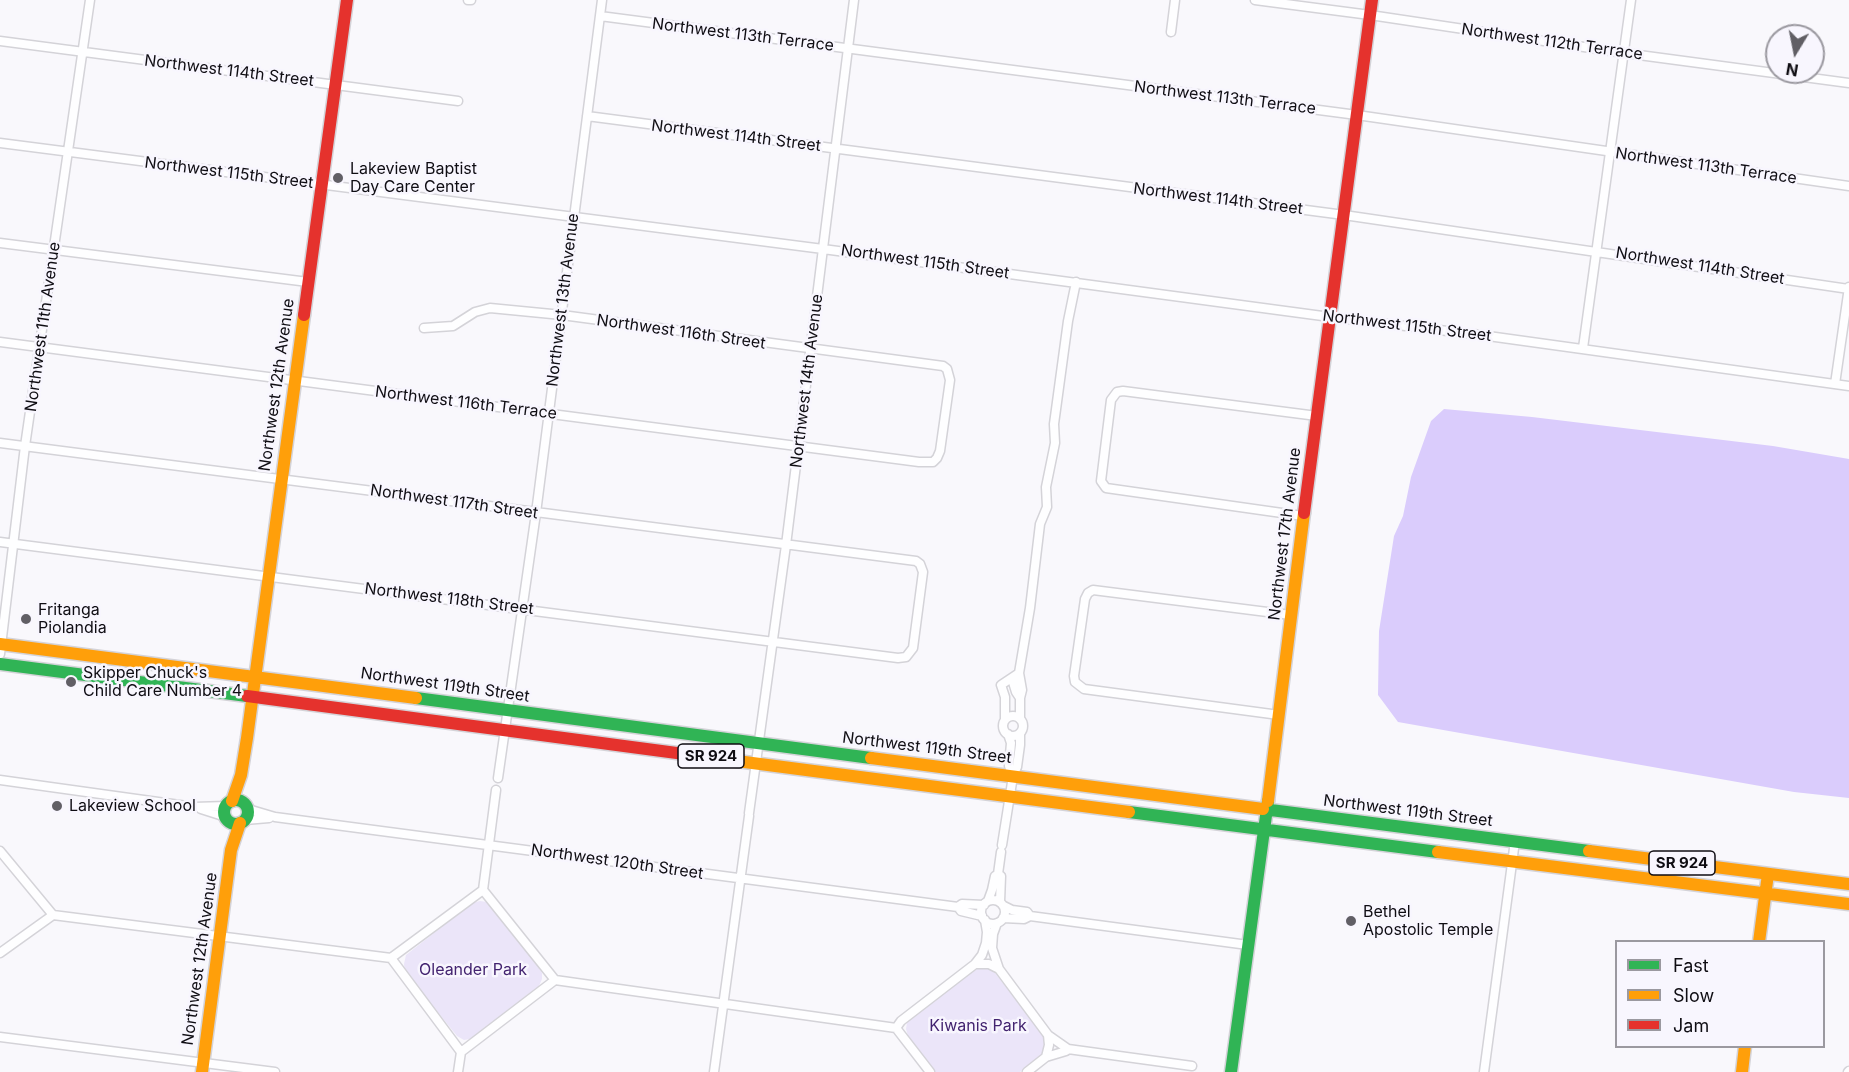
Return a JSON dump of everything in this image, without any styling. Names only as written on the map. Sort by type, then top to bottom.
[{"type":"main road","name":"Northwest 12th Avenue","points":[[202,1067],[346,0]]},
{"type":"main road","name":"Northwest 17th Avenue","points":[[1234,1072],[1248,945],[1268,810],[1291,615],[1372,0]]},
{"type":"main road","name":"Northwest 119th Street","points":[[0,647],[255,676],[1849,884]]},
{"type":"main road","name":"SR 924","points":[[0,664],[1849,904]]},
{"type":"main road","points":[[1759,940],[1768,874]]},
{"type":"main road","points":[[1742,1072],[1745,1048]]},
{"type":"street","name":"Northwest 11th Avenue","points":[[0,647],[25,446],[90,0]]},
{"type":"street","name":"Northwest 13th Avenue","points":[[498,778],[536,513],[602,0]]},
{"type":"street","name":"Northwest 14th Avenue","points":[[714,1072],[786,545],[854,0]]},
{"type":"street","points":[[1171,32],[1175,0]]},
{"type":"street","name":"Northwest 112th Terrace","points":[[1256,0],[1849,83]]},
{"type":"street","points":[[1583,348],[1631,0]]},
{"type":"street","name":"Northwest 113th Terrace","points":[[600,16],[1357,115],[1849,186]]},
{"type":"street","name":"Northwest 114th Street","points":[[0,41],[458,101]]},
{"type":"street","name":"Northwest 114th Street","points":[[587,116],[1344,215],[1849,288]]},
{"type":"street","name":"Northwest 115th Street","points":[[0,143],[1583,348],[1849,386]]},
{"type":"street","points":[[0,243],[308,282]]},
{"type":"street","points":[[1012,776],[1017,767],[1023,724],[1020,719],[1019,697],[1022,690],[1016,676],[1030,608],[1040,524],[1047,507],[1046,487],[1055,443],[1054,424],[1068,321],[1076,282]]},
{"type":"street","points":[[1835,384],[1849,288]]},
{"type":"street","name":"Northwest 116th Street","points":[[424,328],[453,326],[475,312],[490,308],[562,315],[943,366],[947,369],[950,380],[940,451],[933,462]]},
{"type":"street","name":"Northwest 116th Terrace","points":[[0,342],[798,447],[933,462]]},
{"type":"street","points":[[1304,516],[1111,490],[1103,486],[1101,481],[1111,400],[1117,392],[1123,391],[1317,416]]},
{"type":"street","name":"Northwest 117th Street","points":[[0,443],[908,560],[920,564],[923,572],[913,648],[906,657],[898,658]]},
{"type":"street","name":"Northwest 118th Street","points":[[0,542],[898,658]]},
{"type":"street","points":[[1279,715],[1084,689],[1075,682],[1074,676],[1085,599],[1093,590],[1291,615]]},
{"type":"street","points":[[896,1028],[901,1021],[975,964],[982,955],[987,932],[982,909],[992,892],[995,876],[998,874],[1012,776],[1009,766],[1011,751],[1008,734],[1004,729],[1005,697],[1000,685],[1016,676]]},
{"type":"street","points":[[1005,697],[1019,697]]},
{"type":"street","points":[[1005,720],[1011,716],[1020,719]]},
{"type":"street","points":[[1008,734],[1020,733]]},
{"type":"street","name":"Northwest 120th Street","points":[[0,780],[958,907],[962,904],[975,906],[994,900],[1012,910],[1027,912],[1030,916]]},
{"type":"street","points":[[0,851],[53,915],[391,958],[483,890],[496,790]]},
{"type":"street","points":[[1484,1072],[1515,841]]},
{"type":"street","points":[[998,874],[1001,876],[1002,904],[1005,913],[1000,920],[992,944],[993,954],[999,969],[1048,1035],[1068,1049],[1192,1066]]},
{"type":"street","points":[[483,890],[555,980],[896,1028],[930,1072]]},
{"type":"street","name":"Northwest 120th Street","points":[[958,907],[961,911],[973,912],[991,923],[1000,920],[1024,919],[1030,916],[1248,945]]},
{"type":"street","points":[[0,953],[53,915]]},
{"type":"street","points":[[391,958],[461,1052]]},
{"type":"street","points":[[975,964],[989,964],[999,969]]},
{"type":"street","points":[[458,1072],[461,1052],[555,980]]},
{"type":"street","points":[[1047,1057],[1048,1035]]},
{"type":"street","points":[[0,1037],[202,1067],[275,1072]]},
{"type":"street","points":[[1027,1072],[1047,1057],[1068,1049]]},
{"type":"green space","name":"Oleander Park","points":[[487,902],[537,965],[542,973],[542,979],[539,986],[470,1039],[464,1040],[457,1036],[405,972],[404,964],[406,955],[472,903]]},
{"type":"green space","name":"Kiwanis Park","points":[[981,967],[989,968],[995,973],[1044,1035],[1045,1050],[1041,1056],[1020,1072],[935,1072],[909,1039],[907,1023]]},
{"type":"shaded area","points":[[1444,409],[1532,417],[1773,446],[1849,459],[1849,798],[1794,792],[1398,722],[1378,695],[1379,631],[1394,536],[1403,516],[1411,477],[1431,421]]},
{"type":"traffic: fast","points":[[0,664],[247,696]]},
{"type":"traffic: fast","points":[[416,698],[871,758]]},
{"type":"traffic: fast","points":[[236,800],[244,804],[248,812],[244,820],[236,824],[228,820],[224,812],[228,804],[236,800]]},
{"type":"traffic: fast","points":[[1231,1072],[1268,801]]},
{"type":"traffic: fast","points":[[1263,809],[1589,851]]},
{"type":"traffic: fast","points":[[1129,812],[1438,852]]},
{"type":"traffic: slow","points":[[232,801],[241,775],[247,738],[304,315]]},
{"type":"traffic: slow","points":[[1268,801],[1304,513]]},
{"type":"traffic: slow","points":[[0,644],[416,698]]},
{"type":"traffic: slow","points":[[871,758],[1263,809]]},
{"type":"traffic: slow","points":[[737,761],[1129,812]]},
{"type":"traffic: slow","points":[[202,1072],[231,850],[240,823]]},
{"type":"traffic: slow","points":[[1589,851],[1849,884]]},
{"type":"traffic: slow","points":[[1438,852],[1849,904]]},
{"type":"traffic: slow","points":[[1759,940],[1768,874]]},
{"type":"traffic: slow","points":[[1742,1072],[1745,1048]]},
{"type":"traffic: jam","points":[[304,315],[347,0]]},
{"type":"traffic: jam","points":[[1304,513],[1372,0]]},
{"type":"traffic: jam","points":[[247,696],[737,761]]},
{"type":"place","name":"Lakeview Baptist Day Care Center","points":[[338,178]]},
{"type":"place","name":"Fritanga Piolandia","points":[[26,619]]},
{"type":"place","name":"Skipper Chuck's Child Care Number 4","points":[[71,682]]},
{"type":"place","name":"Lakeview School","points":[[57,806]]},
{"type":"place","name":"Bethel Apostolic Temple","points":[[1351,921]]}]
